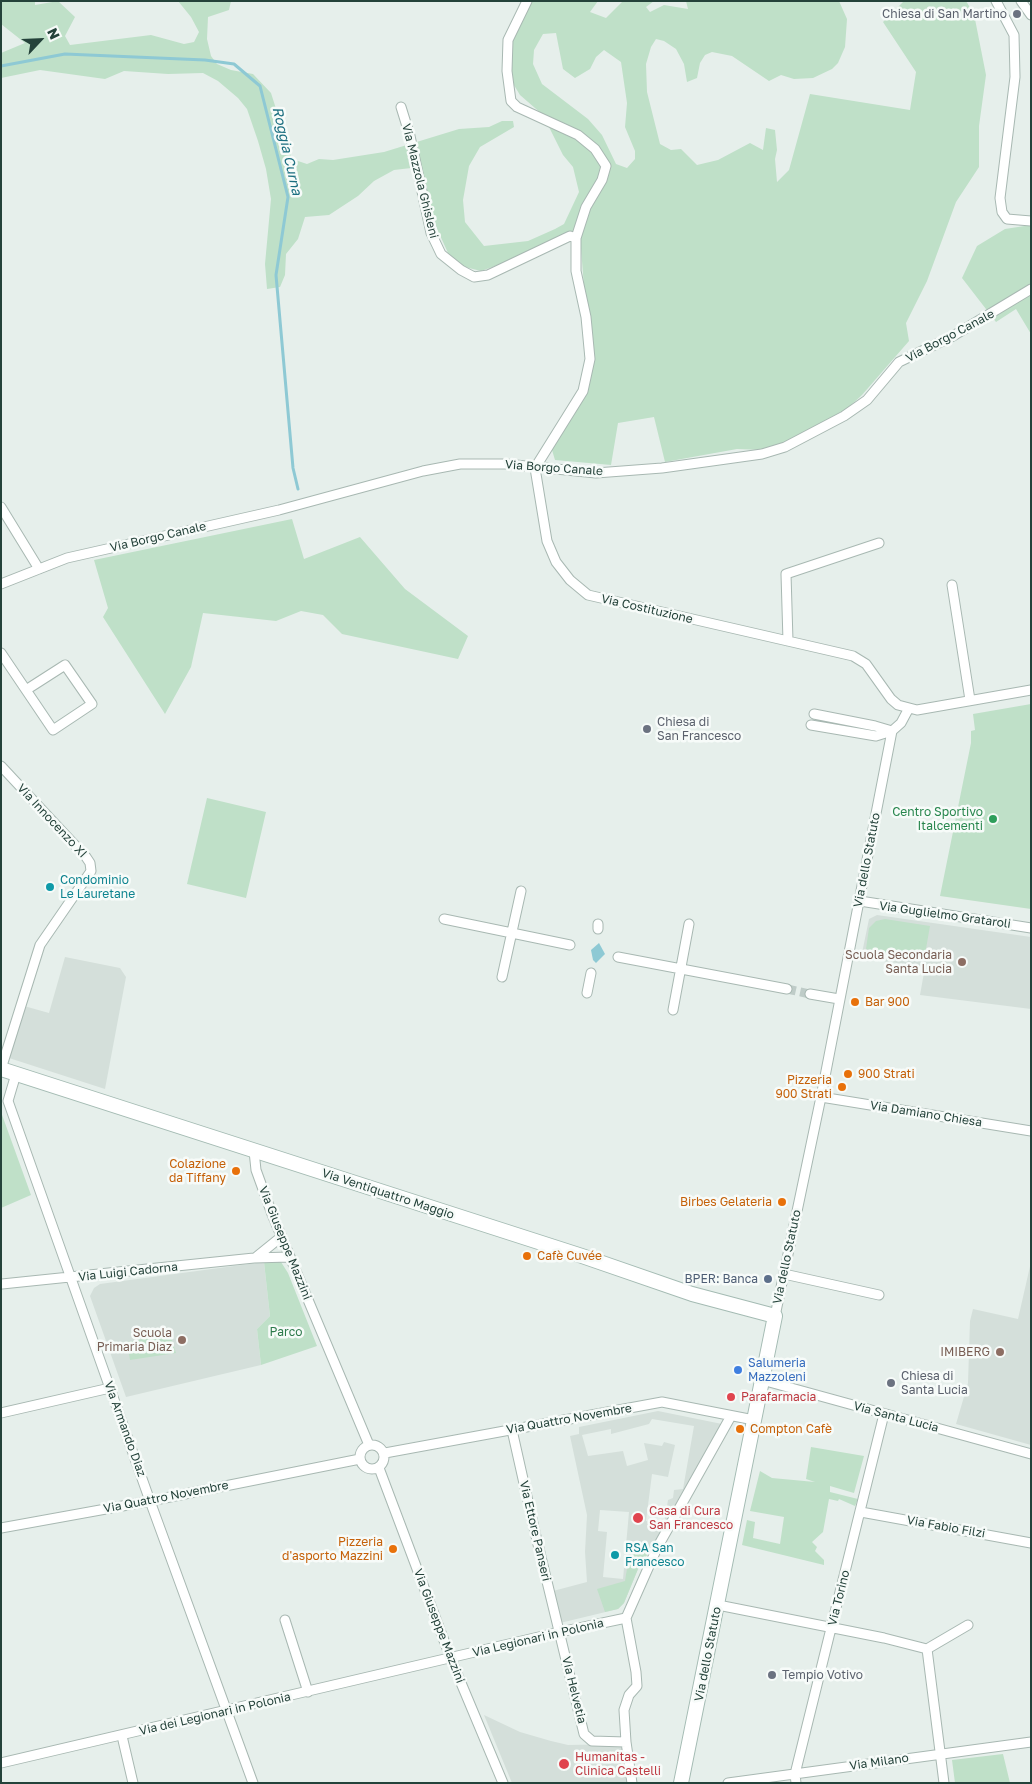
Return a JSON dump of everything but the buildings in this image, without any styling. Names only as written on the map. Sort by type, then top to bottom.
[{"type":"street","points":[[527,1],[508,40],[507,71],[511,101],[517,107],[578,135],[595,149],[606,166],[602,180],[586,207],[576,238],[576,271],[587,324],[590,359],[583,391],[535,468]]},
{"type":"street","points":[[996,1],[1014,35],[1014,77],[1000,198],[1002,212],[1008,220],[1031,221]]},
{"type":"street","points":[[1021,1],[1031,15]]},
{"type":"street","name":"Via Mazzola Ghisleni","points":[[401,107],[410,136],[431,233],[441,254],[460,270],[474,277],[488,275],[570,236],[576,238]]},
{"type":"street","name":"Via Borgo Canale","points":[[1,584],[68,558],[279,510],[423,470],[460,464],[484,463],[596,473],[662,468],[762,454],[785,446],[844,416],[867,400],[899,362],[953,336],[1031,289]]},
{"type":"street","name":"Via Costituzione","points":[[535,468],[547,541],[556,562],[570,580],[588,594],[853,656],[866,664],[875,674],[891,699],[898,705],[909,708]]},
{"type":"street","points":[[1,507],[39,569]]},
{"type":"street","points":[[788,641],[786,574],[879,542]]},
{"type":"street","points":[[952,585],[970,700]]},
{"type":"street","points":[[1,653],[26,690],[54,730],[92,704],[65,665],[26,690]]},
{"type":"street","points":[[909,708],[917,710],[1031,690]]},
{"type":"street","name":"Via dello Statuto","points":[[681,1783],[821,1097],[849,933],[860,901],[892,732],[901,723],[909,708]]},
{"type":"street","points":[[814,714],[875,726],[892,732]]},
{"type":"street","points":[[811,725],[876,736],[892,732]]},
{"type":"street","name":"Via Innocenzo XI","points":[[1,766],[86,857],[90,863],[91,871],[40,945],[1,1069]]},
{"type":"street","points":[[502,976],[521,891]]},
{"type":"street","name":"Via Guglielmo Grataroli","points":[[860,901],[1031,928]]},
{"type":"street","points":[[444,919],[570,945]]},
{"type":"street","points":[[673,1010],[689,924]]},
{"type":"street","points":[[618,957],[787,989]]},
{"type":"street","points":[[587,993],[591,973]]},
{"type":"street","points":[[810,994],[839,999]]},
{"type":"street","name":"Via Ventiquattro Maggio","points":[[1,1069],[582,1256],[692,1294],[775,1316]]},
{"type":"street","name":"Via Armando Diaz","points":[[16,1074],[8,1101],[150,1501],[253,1783]]},
{"type":"street","name":"Via Damiano Chiesa","points":[[821,1097],[1031,1131]]},
{"type":"street","name":"Via Giuseppe Mazzini","points":[[254,1151],[256,1170],[281,1237],[369,1445]]},
{"type":"street","name":"Via Luigi Cadorna","points":[[254,1258],[271,1248],[281,1237]]},
{"type":"street","name":"Via Luigi Cadorna","points":[[2,1284],[72,1279],[254,1258],[289,1257]]},
{"type":"street","points":[[784,1274],[879,1295]]},
{"type":"street","name":"Via Santa Lucia","points":[[762,1380],[1031,1454]]},
{"type":"street","points":[[1,1413],[110,1388]]},
{"type":"street","name":"Via Quattro Novembre","points":[[384,1453],[662,1402],[754,1420]]},
{"type":"street","name":"Via Torino","points":[[796,1778],[884,1414]]},
{"type":"street","points":[[632,1783],[624,1710],[628,1695],[636,1686],[636,1672],[626,1618],[657,1548],[731,1416]]},
{"type":"street","name":"Via Ettore Panseri","points":[[512,1430],[560,1632]]},
{"type":"street","points":[[369,1445],[378,1446],[384,1453],[384,1462],[379,1468],[373,1470],[366,1468],[360,1459],[362,1450],[369,1445]]},
{"type":"street","name":"Via Quattro Novembre","points":[[1,1528],[150,1501],[360,1459]]},
{"type":"street","name":"Via Giuseppe Mazzini","points":[[379,1468],[451,1658],[503,1783]]},
{"type":"street","name":"Via Fabio Filzi","points":[[861,1512],[1031,1543]]},
{"type":"street","points":[[718,1605],[832,1627],[927,1649],[968,1625]]},
{"type":"street","name":"Via Legionari in Polonia","points":[[451,1658],[626,1618]]},
{"type":"street","name":"Via dei Legionari in Polonia","points":[[284,1620],[308,1692]]},
{"type":"street","name":"Via Helvetia","points":[[560,1632],[584,1734],[592,1741],[626,1742]]},
{"type":"street","points":[[927,1649],[944,1783]]},
{"type":"street","name":"Via dei Legionari in Polonia","points":[[1,1763],[451,1658]]},
{"type":"street","name":"Via dei Legionari in Polonia","points":[[122,1736],[134,1783]]},
{"type":"street","name":"Via Milano","points":[[728,1783],[796,1778],[940,1754],[1031,1742]]},
{"type":"shaded area","name":"Scuola Secondaria Santa Lucia","points":[[877,915],[1031,937],[1031,1009],[920,995],[925,967],[861,958],[869,919]]},
{"type":"shaded area","points":[[65,957],[120,968],[126,977],[105,1089],[9,1058],[24,1006],[49,1013]]},
{"type":"shaded area","name":"Scuola Primaria Diaz","points":[[264,1262],[270,1316],[257,1329],[261,1365],[126,1397],[90,1296],[94,1288],[100,1284]]},
{"type":"shaded area","name":"IMIBERG","points":[[1031,1262],[1031,1445],[956,1424],[968,1383],[970,1321],[973,1309],[1018,1319]]},
{"type":"shaded area","name":"Casa di Cura San Francesco","points":[[658,1411],[722,1424],[664,1528],[638,1569],[624,1603],[618,1609],[560,1623],[553,1591],[587,1582],[585,1552],[587,1515],[570,1436],[579,1434],[579,1427]],"holes":[[[652,1419],[694,1426],[683,1489],[674,1490],[673,1498],[668,1500],[664,1524],[646,1521],[652,1474],[668,1477],[675,1445],[664,1442],[662,1446],[644,1443],[648,1460],[627,1466],[623,1451],[588,1456],[582,1435],[611,1429],[611,1434],[649,1424]],[[600,1510],[629,1512],[623,1579],[603,1577],[607,1532],[598,1531]]]},
{"type":"shaded area","name":"Humanitas - Clinica Castelli","points":[[484,1715],[520,1732],[568,1745],[622,1744],[627,1783],[512,1783]]},
{"type":"green space","points":[[1,1],[35,1],[35,5],[58,1],[75,17],[65,36],[70,45],[151,35],[184,44],[194,42],[199,32],[191,17],[178,1],[231,1],[229,10],[208,17],[207,39],[211,56],[217,64],[231,70],[253,74],[271,93],[292,159],[307,164],[319,159],[333,160],[384,152],[459,129],[489,127],[502,121],[513,121],[514,127],[480,147],[469,166],[463,200],[465,222],[484,246],[528,241],[564,224],[579,192],[573,167],[563,155],[543,115],[520,95],[509,77],[512,33],[524,1],[598,1],[590,12],[606,18],[623,1],[654,1],[646,7],[650,12],[664,5],[688,9],[686,1],[839,1],[847,19],[845,47],[838,63],[832,69],[813,78],[794,79],[781,75],[769,81],[732,56],[712,52],[705,55],[700,63],[697,78],[687,82],[684,64],[676,49],[664,41],[656,39],[651,47],[646,64],[647,92],[660,144],[671,150],[681,149],[697,165],[718,160],[750,143],[763,150],[766,128],[775,130],[777,182],[789,170],[810,94],[910,110],[916,72],[883,22],[904,1],[966,1],[974,14],[986,75],[979,126],[979,167],[956,202],[927,281],[906,323],[909,341],[862,395],[838,417],[796,439],[763,450],[737,449],[665,462],[654,417],[618,423],[611,465],[555,460],[552,450],[584,396],[590,381],[593,345],[585,299],[580,236],[481,271],[453,264],[429,211],[420,167],[394,170],[374,181],[358,196],[329,215],[305,217],[298,239],[286,254],[285,275],[280,287],[267,289],[265,264],[271,199],[266,169],[258,141],[247,109],[238,98],[218,81],[203,73],[168,74],[124,71],[105,79],[40,70],[1,78],[1,53],[25,43],[1,24]],"holes":[[[556,33],[563,69],[575,78],[590,69],[596,57],[604,50],[621,62],[627,103],[625,127],[635,151],[635,159],[627,168],[616,164],[602,135],[588,119],[542,84],[533,64],[534,50],[543,34]]]},
{"type":"green space","points":[[1031,225],[1031,334],[1016,309],[996,322],[962,278],[977,246],[1005,229]]},
{"type":"green space","points":[[292,519],[304,559],[360,537],[405,589],[468,636],[458,659],[342,634],[323,615],[301,611],[276,621],[203,613],[191,667],[165,714],[103,617],[108,608],[94,560]]},
{"type":"green space","name":"Centro Sportivo Italcementi","points":[[1031,704],[1031,909],[940,896],[971,743],[971,731],[975,730],[973,714]]},
{"type":"green space","points":[[207,798],[266,812],[246,898],[187,884]]},
{"type":"green space","points":[[885,919],[930,926],[924,960],[866,949],[869,928],[876,921]]},
{"type":"green space","points":[[1,1112],[31,1195],[1,1208]]},
{"type":"green space","name":"Parco","points":[[264,1262],[281,1262],[288,1273],[317,1346],[261,1365],[257,1329],[270,1316]]},
{"type":"green space","points":[[170,1334],[176,1353],[130,1360],[127,1342]]},
{"type":"green space","points":[[811,1447],[864,1456],[854,1493],[830,1486],[830,1492],[858,1499],[855,1506],[839,1499],[838,1501],[829,1499],[823,1532],[812,1542],[817,1547],[815,1551],[824,1560],[824,1565],[742,1545],[747,1520],[755,1522],[753,1538],[780,1544],[784,1517],[750,1511],[760,1471],[772,1478],[815,1482],[806,1479]]},
{"type":"green space","points":[[631,1544],[649,1552],[638,1569],[624,1603],[618,1609],[605,1612],[597,1589],[625,1581]]},
{"type":"green space","points":[[1003,1754],[1010,1783],[955,1783],[952,1760]]},
{"type":"water","points":[[599,943],[605,954],[596,963],[593,960],[591,950]]},
{"type":"waterway","name":"Roggia Curna","points":[[1,66],[65,54],[205,60],[234,64],[260,86],[288,197],[276,275],[293,468],[298,489]]},
{"type":"tunnel","points":[[787,989],[810,994]]},
{"type":"place","name":"Chiesa di San Martino","points":[[1017,14]]},
{"type":"place","name":"Chiesa di San Francesco","points":[[647,729]]},
{"type":"place","name":"Centro Sportivo Italcementi","points":[[993,819]]},
{"type":"place","name":"Condominio Le Lauretane","points":[[50,887]]},
{"type":"place","name":"Scuola Secondaria Santa Lucia","points":[[962,962]]},
{"type":"place","name":"Bar 900","points":[[855,1002]]},
{"type":"place","name":"900 Strati","points":[[848,1074]]},
{"type":"place","name":"Pizzeria 900 Strati","points":[[842,1087]]},
{"type":"place","name":"Colazione da Tiffany","points":[[236,1171]]},
{"type":"place","name":"Birbes Gelateria","points":[[782,1202]]},
{"type":"place","name":"Cafè Cuvée","points":[[527,1256]]},
{"type":"place","name":"BPER: Banca","points":[[768,1279]]},
{"type":"place","name":"Scuola Primaria Diaz","points":[[182,1340]]},
{"type":"place","name":"IMIBERG","points":[[1000,1352]]},
{"type":"place","name":"Salumeria Mazzoleni","points":[[738,1370]]},
{"type":"place","name":"Chiesa di Santa Lucia","points":[[891,1383]]},
{"type":"place","name":"Parafarmacia","points":[[731,1397]]},
{"type":"place","name":"Compton Cafè","points":[[740,1429]]},
{"type":"place","name":"Casa di Cura San Francesco","points":[[638,1518]]},
{"type":"place","name":"Pizzeria d'asporto Mazzini","points":[[393,1549]]},
{"type":"place","name":"RSA San Francesco","points":[[615,1555]]},
{"type":"place","name":"Tempio Votivo","points":[[772,1675]]},
{"type":"place","name":"Humanitas - Clinica Castelli","points":[[564,1764]]}]
